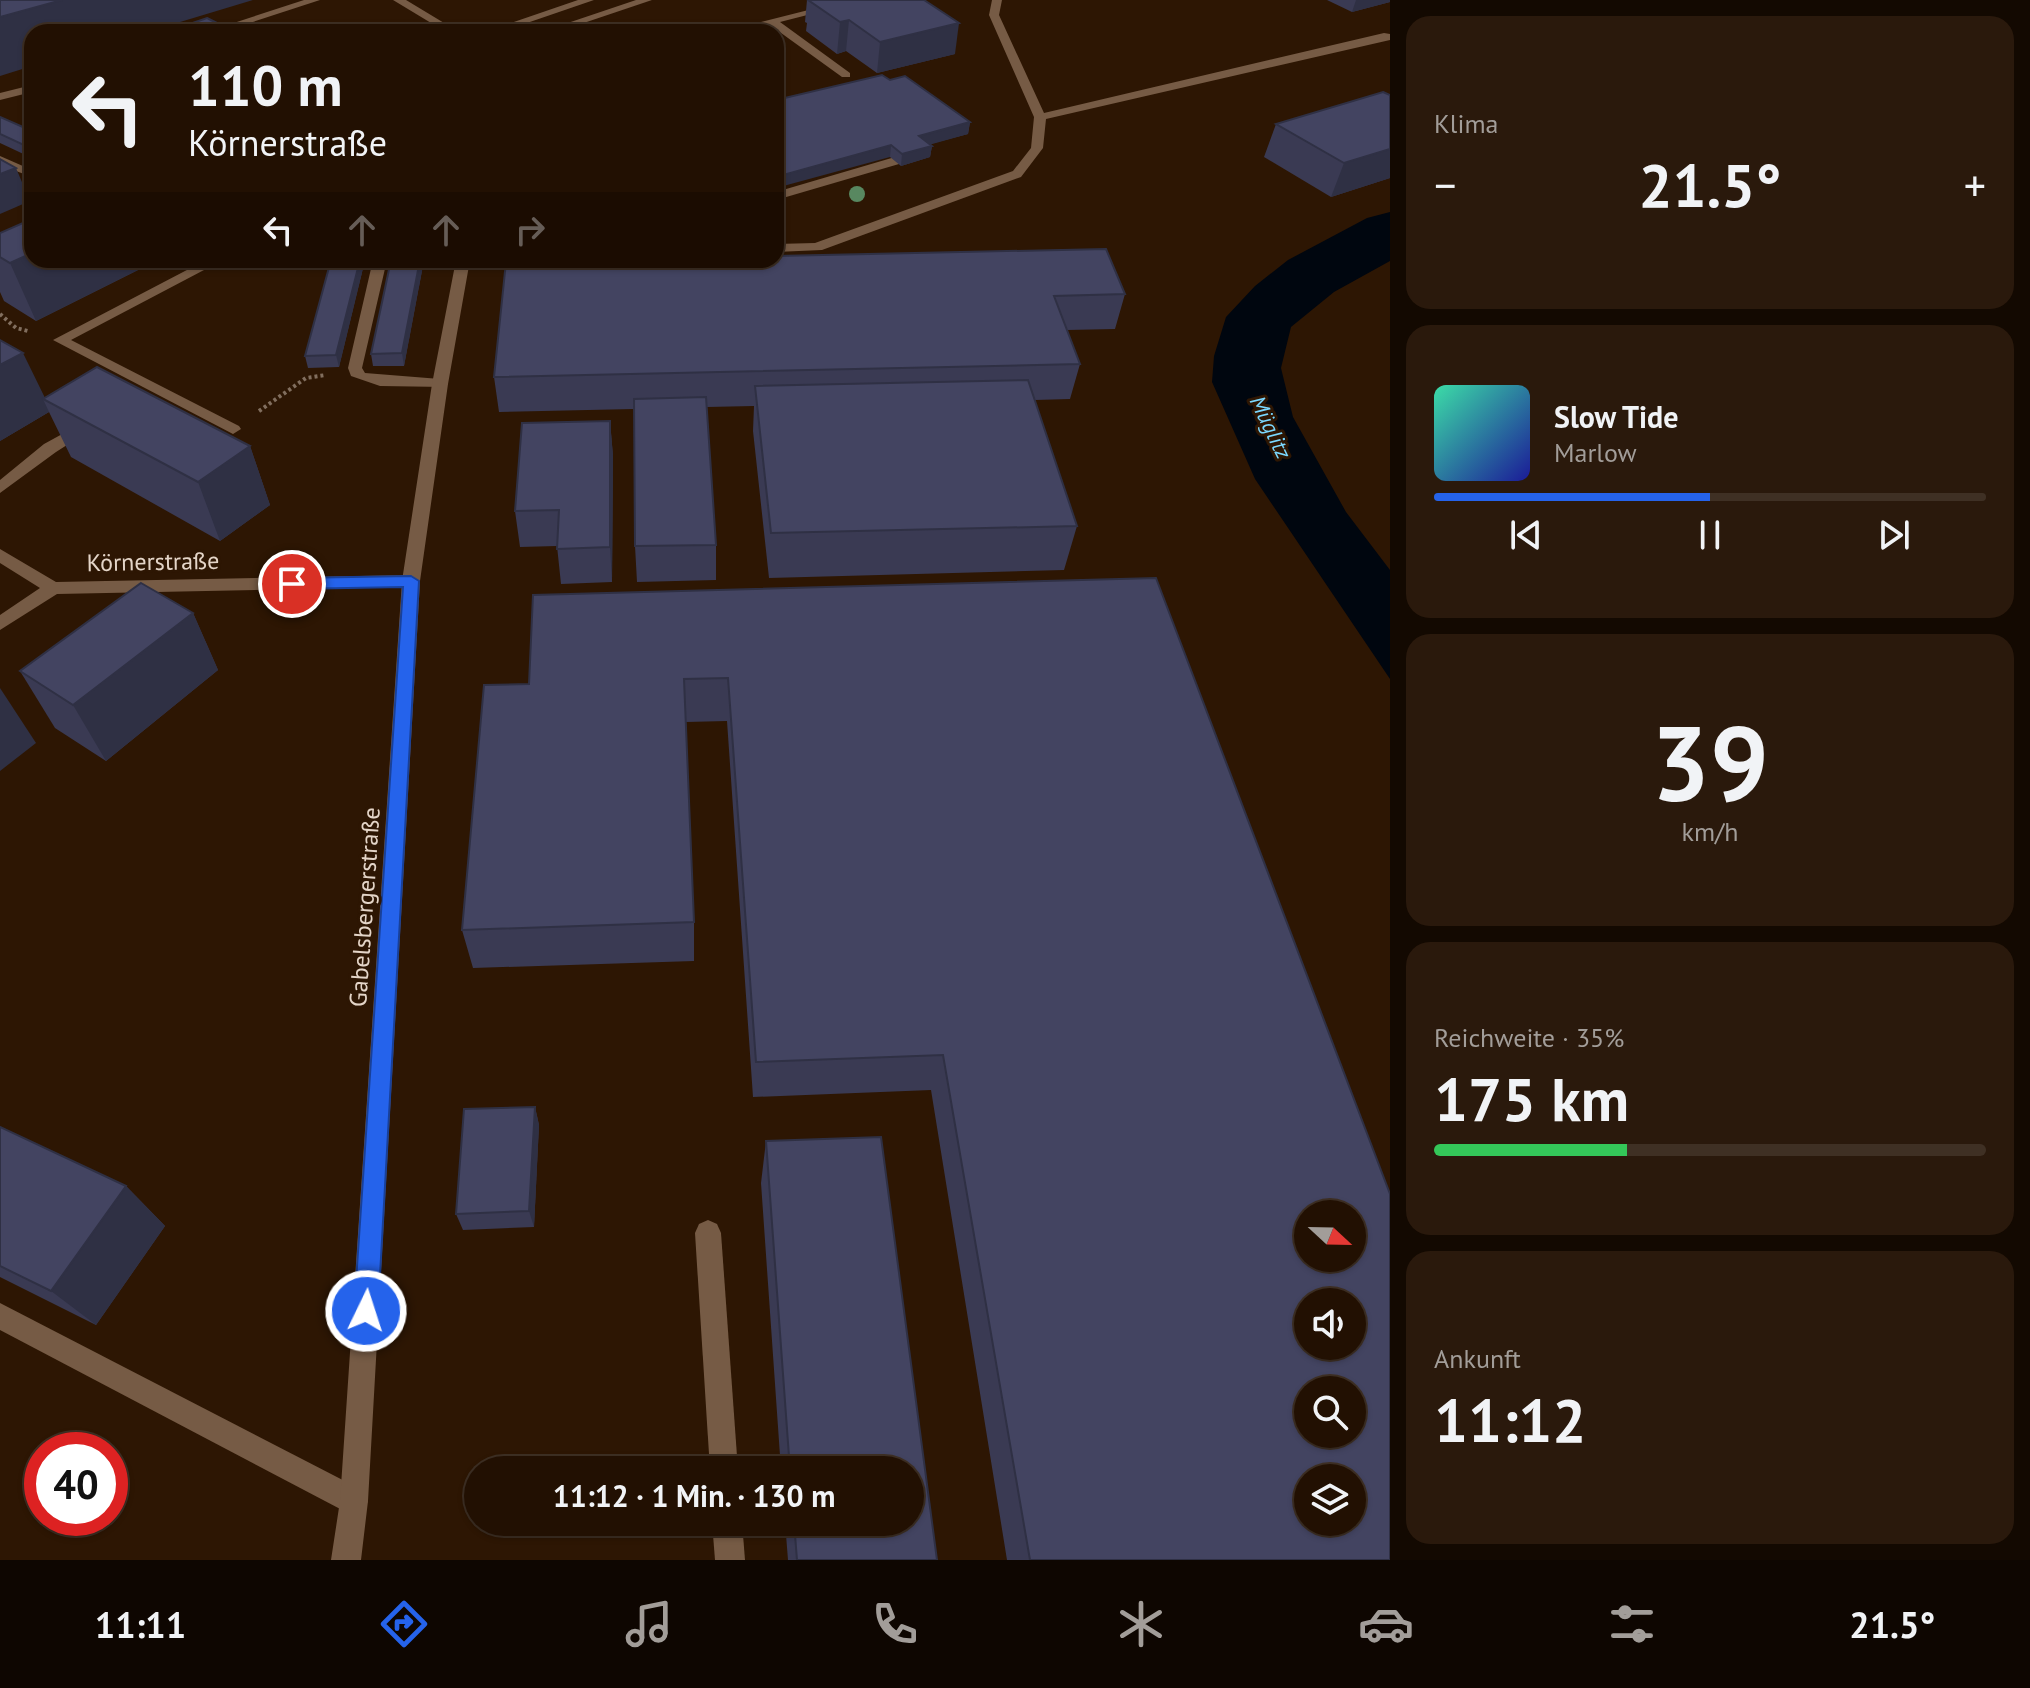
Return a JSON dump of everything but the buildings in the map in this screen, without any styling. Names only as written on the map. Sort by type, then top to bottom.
[{"type":"street","points":[[237,24],[315,0]]},
{"type":"street","points":[[398,0],[440,24]]},
{"type":"street","points":[[515,24],[589,0]]},
{"type":"street","points":[[571,24],[647,0]]},
{"type":"street","points":[[764,24],[861,0]]},
{"type":"street","points":[[784,248],[817,247],[1017,174],[1037,148],[1040,117],[994,15],[997,0]]},
{"type":"street","points":[[784,30],[846,75]]},
{"type":"street","points":[[1040,117],[1390,37]]},
{"type":"street","points":[[0,97],[24,90]]},
{"type":"street","points":[[0,160],[24,171]]},
{"type":"street","points":[[784,194],[895,161]]},
{"type":"street","points":[[200,268],[60,340],[144,390],[233,429]]},
{"type":"street","points":[[378,268],[355,368],[359,376],[380,381],[440,384]]},
{"type":"street","name":"Gabelsbergerstraße","points":[[346,1560],[354,1501],[411,581],[440,384],[462,268]]},
{"type":"street","points":[[0,488],[50,448],[100,417]]},
{"type":"street","name":"Körnerstraße","points":[[0,555],[53,588],[411,581]]},
{"type":"street","points":[[0,624],[53,588]]},
{"type":"street","points":[[708,1233],[723,1456]]},
{"type":"street","points":[[0,1316],[354,1501]]},
{"type":"street","points":[[728,1536],[730,1560]]},
{"type":"path","points":[[233,429],[306,378],[318,375],[359,376]]},
{"type":"water","name":"Müglitz","points":[[1390,212],[1390,261],[1334,292],[1291,327],[1281,368],[1293,417],[1346,512],[1390,570],[1390,679],[1255,479],[1212,382],[1214,356],[1226,317],[1255,286],[1288,260],[1367,218]]},
{"type":"route","points":[[292,584],[411,581],[366,1311]]}]
